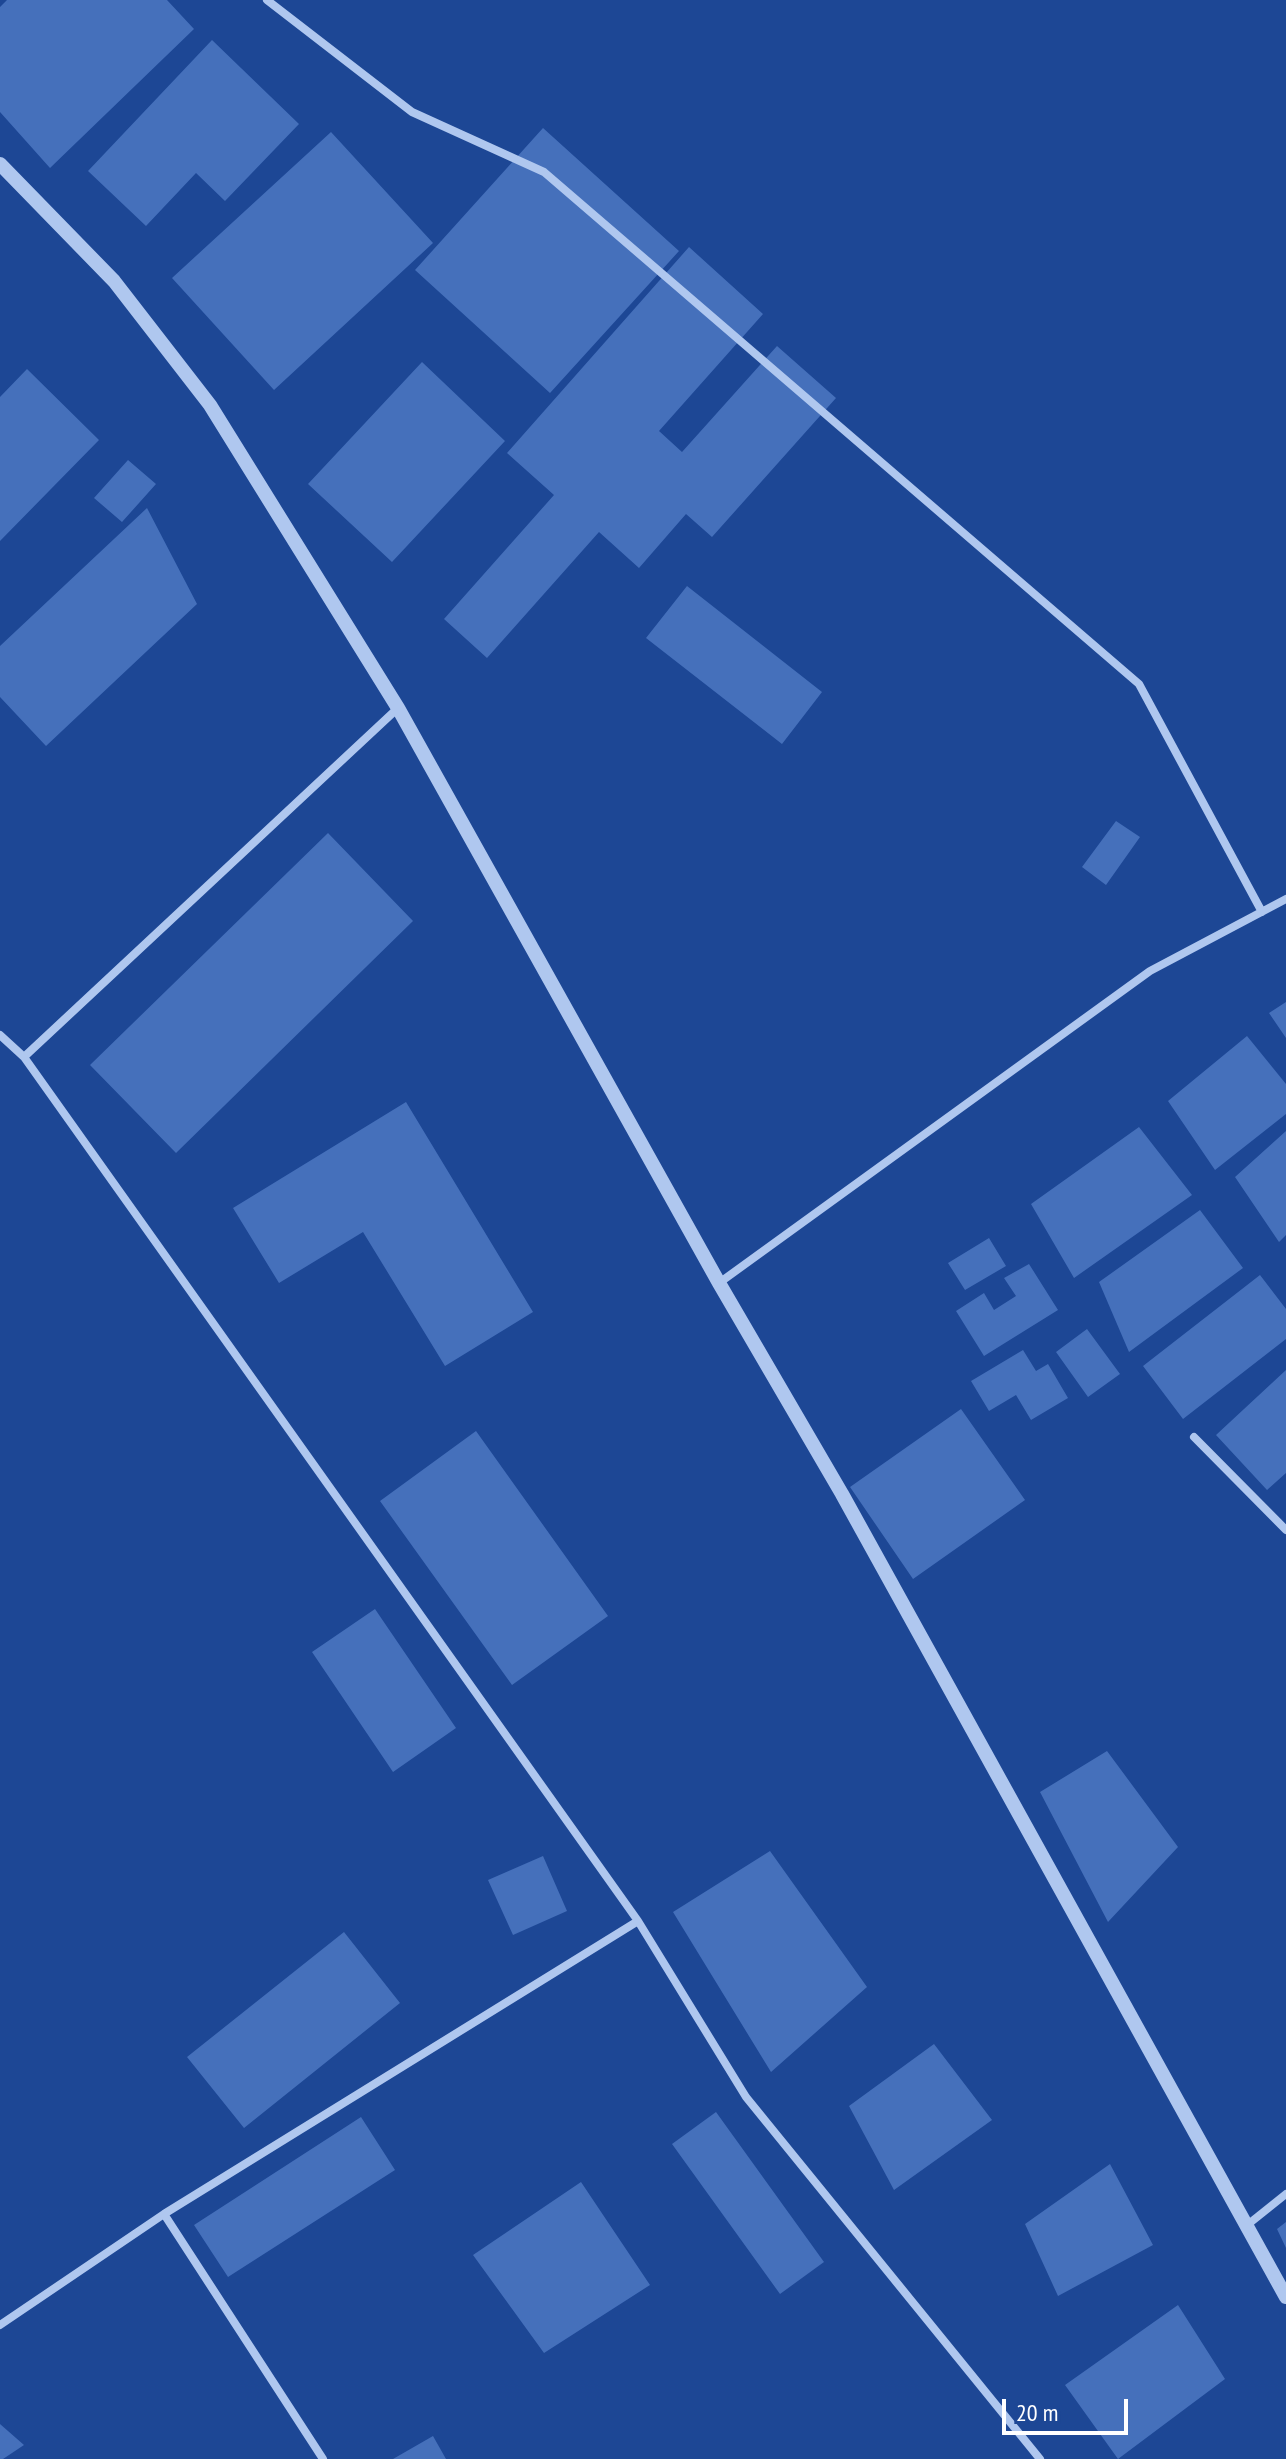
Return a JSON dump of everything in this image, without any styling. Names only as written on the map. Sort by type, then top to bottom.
[{"type":"street","points":[[267,0],[412,112],[544,172],[1139,684],[1262,912]]},
{"type":"street","points":[[0,164],[114,281],[210,405],[398,708],[719,1283],[850,1507],[1286,2297]]},
{"type":"street","points":[[24,1057],[398,708]]},
{"type":"street","points":[[719,1283],[1150,971],[1286,899]]},
{"type":"street","points":[[0,1035],[24,1057],[638,1921],[746,2097],[1040,2459]]},
{"type":"street","points":[[1194,1437],[1286,1530]]},
{"type":"street","points":[[0,2325],[164,2214],[638,1921]]},
{"type":"street","points":[[1246,2226],[1286,2194]]},
{"type":"street","points":[[164,2214],[323,2459]]},
{"type":"building","points":[[7,0],[167,0],[194,29],[50,168],[0,112],[0,7]]},
{"type":"building","points":[[212,40],[299,124],[225,201],[196,173],[146,226],[88,171]]},
{"type":"building","points":[[543,128],[679,251],[550,393],[415,270]]},
{"type":"building","points":[[331,132],[433,243],[274,390],[172,278]]},
{"type":"building","points":[[689,247],[763,314],[659,431],[682,452],[777,346],[836,398],[712,537],[686,514],[639,568],[599,532],[487,658],[444,619],[554,495],[507,453]]},
{"type":"building","points":[[422,362],[505,441],[392,562],[308,484]]},
{"type":"building","points":[[27,369],[99,440],[0,541],[0,397]]},
{"type":"building","points":[[128,460],[156,484],[122,522],[94,498]]},
{"type":"building","points":[[147,508],[197,604],[46,746],[0,697],[0,646]]},
{"type":"building","points":[[687,586],[822,692],[782,744],[646,638]]},
{"type":"building","points":[[1116,821],[1140,837],[1106,885],[1082,867]]},
{"type":"building","points":[[328,833],[413,921],[176,1153],[90,1065]]},
{"type":"building","points":[[1286,1002],[1286,1038],[1269,1013]]},
{"type":"building","points":[[1247,1036],[1286,1084],[1286,1114],[1215,1170],[1168,1101]]},
{"type":"building","points":[[406,1102],[533,1312],[445,1366],[363,1232],[279,1283],[233,1208]]},
{"type":"building","points":[[1139,1127],[1192,1195],[1074,1278],[1031,1204]]},
{"type":"building","points":[[1286,1131],[1286,1235],[1279,1242],[1235,1177]]},
{"type":"building","points":[[1200,1210],[1243,1268],[1129,1352],[1099,1282]]},
{"type":"building","points":[[989,1238],[1006,1266],[965,1290],[948,1263]]},
{"type":"building","points":[[1029,1264],[1058,1310],[984,1356],[956,1311],[984,1293],[994,1310],[1016,1296],[1004,1278]]},
{"type":"building","points":[[1260,1275],[1286,1309],[1286,1339],[1183,1419],[1143,1366]]},
{"type":"building","points":[[1087,1329],[1120,1374],[1088,1397],[1056,1352]]},
{"type":"building","points":[[1023,1350],[1036,1371],[1048,1364],[1068,1398],[1031,1420],[1016,1395],[989,1411],[971,1381]]},
{"type":"building","points":[[1286,1370],[1286,1473],[1267,1490],[1216,1435]]},
{"type":"building","points":[[961,1409],[1025,1500],[913,1579],[850,1487]]},
{"type":"building","points":[[476,1431],[608,1616],[512,1685],[380,1501]]},
{"type":"building","points":[[375,1609],[456,1728],[393,1772],[312,1652]]},
{"type":"building","points":[[1107,1751],[1178,1847],[1108,1922],[1040,1792]]},
{"type":"building","points":[[770,1851],[867,1987],[771,2072],[673,1912]]},
{"type":"building","points":[[543,1856],[567,1911],[513,1935],[488,1880]]},
{"type":"building","points":[[344,1932],[400,2003],[244,2128],[187,2057]]},
{"type":"building","points":[[934,2044],[992,2120],[894,2190],[849,2106]]},
{"type":"building","points":[[716,2112],[824,2262],[780,2294],[672,2144]]},
{"type":"building","points":[[361,2117],[395,2170],[228,2277],[194,2225]]},
{"type":"building","points":[[1110,2164],[1153,2245],[1058,2296],[1025,2224]]},
{"type":"building","points":[[581,2182],[650,2285],[544,2353],[473,2255]]},
{"type":"building","points":[[1286,2222],[1286,2248],[1277,2229]]},
{"type":"building","points":[[1178,2305],[1225,2379],[1118,2459],[1065,2385]]},
{"type":"building","points":[[0,2424],[24,2445],[3,2459],[0,2459]]},
{"type":"building","points":[[433,2436],[446,2459],[393,2459]]}]
